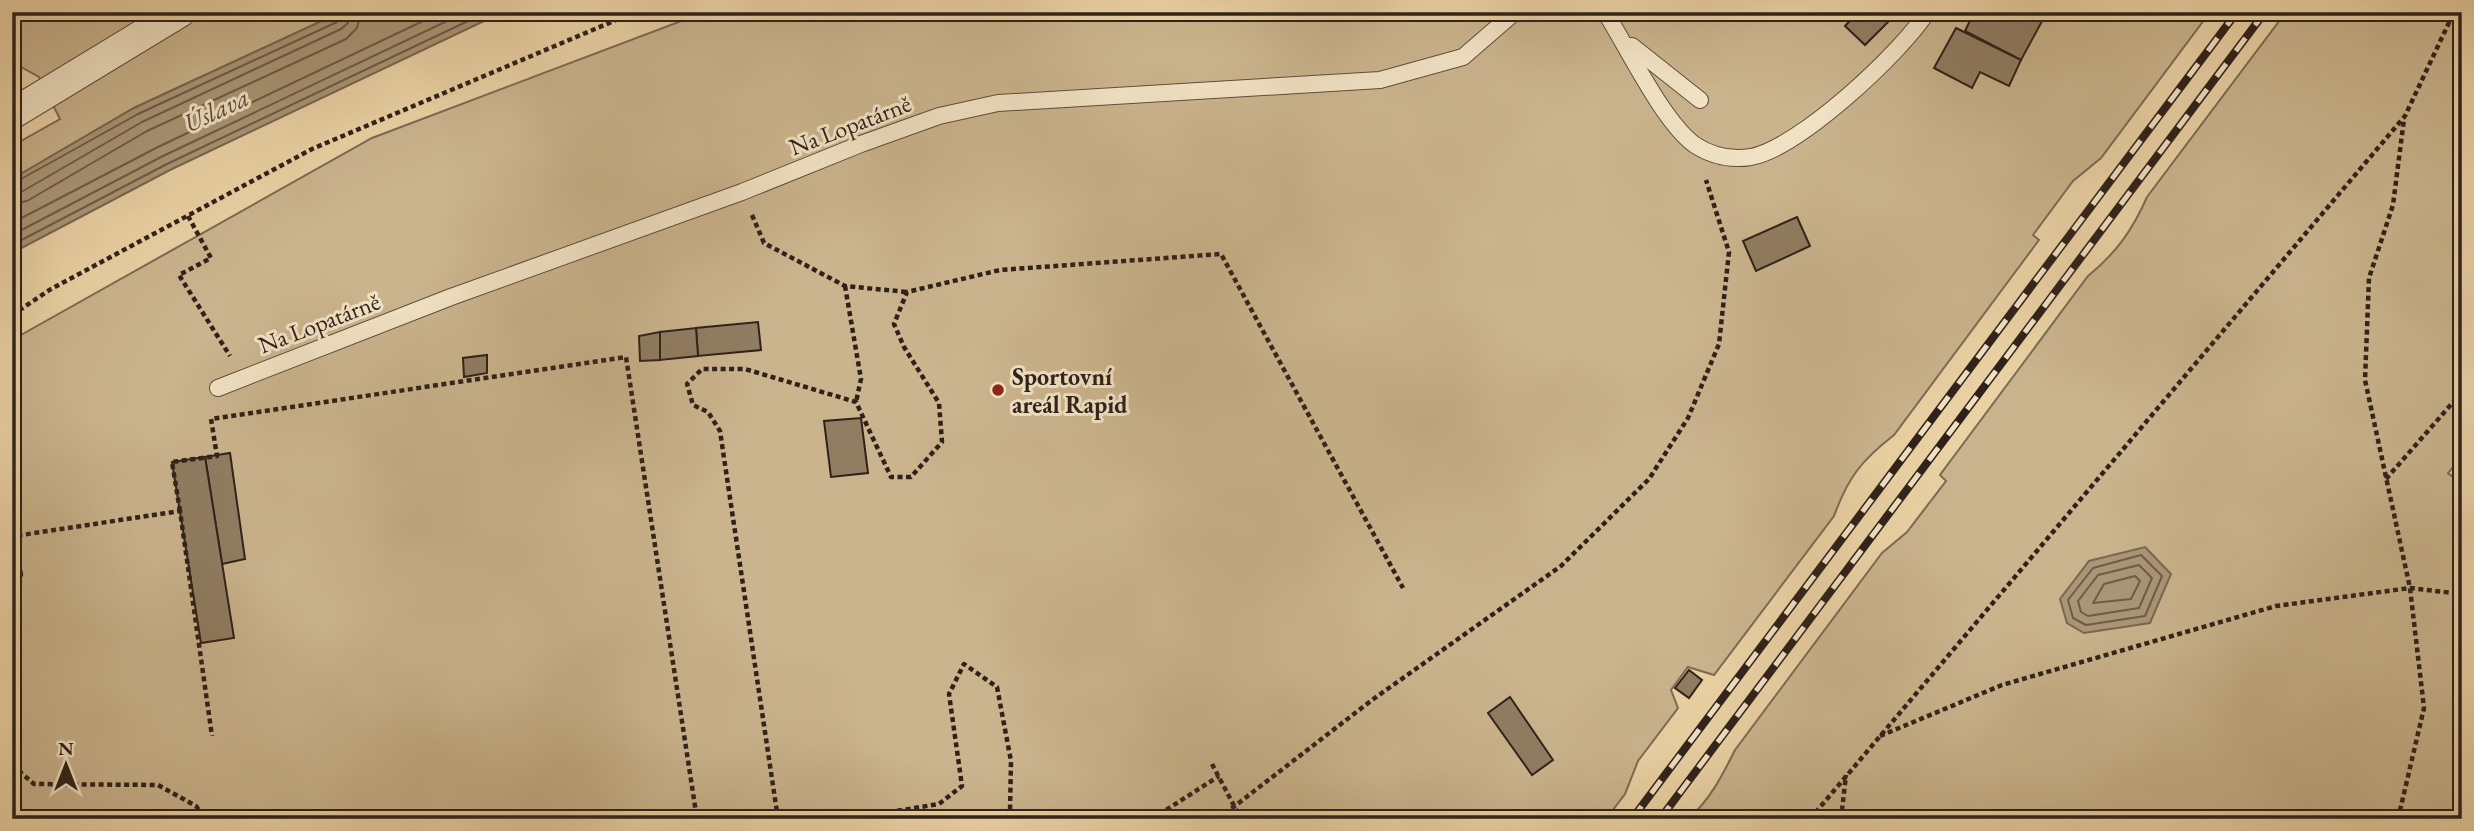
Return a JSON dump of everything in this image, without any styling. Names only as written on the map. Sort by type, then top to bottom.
[{"type":"street","points":[[12,114],[180,12]]},
{"type":"lane","name":"Na Lopatárně","points":[[218,388],[451,297],[742,192],[939,116],[998,103],[1380,80],[1463,57],[1516,12]]},
{"type":"lane","points":[[1605,12],[1667,112],[1695,144],[1722,158],[1752,157],[1792,140],[1868,76],[1917,28],[1927,12]]},
{"type":"lane","points":[[1621,38],[1700,100]]},
{"type":"path","points":[[12,314],[51,289],[312,149],[635,12]]},
{"type":"path","points":[[1810,819],[2405,116],[2454,12]]},
{"type":"path","points":[[2398,819],[2424,708],[2410,589],[2365,380],[2369,278],[2393,205],[2405,116]]},
{"type":"path","points":[[1218,819],[1372,700],[1561,566],[1649,479],[1688,418],[1719,344],[1728,252],[1695,144]]},
{"type":"path","points":[[742,192],[764,243],[845,286],[907,292],[1000,270],[1222,254],[1403,588]]},
{"type":"path","points":[[188,216],[211,258],[179,275],[221,344]]},
{"type":"path","points":[[845,286],[858,347],[861,379],[856,402],[891,477],[911,477],[942,442],[939,403],[904,347],[894,324],[907,292]]},
{"type":"path","points":[[212,736],[172,462],[217,456],[211,419],[626,356],[697,819]]},
{"type":"path","points":[[778,819],[720,430],[708,412],[693,405],[687,384],[702,369],[745,369],[856,402]]},
{"type":"path","points":[[2386,479],[2462,392]]},
{"type":"path","points":[[12,576],[21,575],[15,536],[180,511]]},
{"type":"path","points":[[1877,737],[2002,685],[2276,606],[2410,589],[2462,594]]},
{"type":"path","points":[[847,819],[939,804],[962,786],[949,694],[964,664],[997,687],[1011,761],[1010,812]]},
{"type":"path","points":[[12,694],[20,772],[34,784],[158,785],[196,806],[205,819]]},
{"type":"path","points":[[1212,764],[1241,819]]},
{"type":"path","points":[[1841,819],[1846,774]]},
{"type":"path","points":[[1152,819],[1219,776]]},
{"type":"shaded area","points":[[12,12],[341,12],[134,108],[12,179],[12,146],[60,119],[39,77],[12,62]]},
{"type":"shaded area","name":"Sportovní areál Rapid","points":[[705,12],[2210,12],[2101,158],[2073,181],[2033,235],[2039,240],[1894,435],[1857,470],[1834,516],[1714,675],[1688,667],[1671,690],[1678,708],[1638,761],[1625,794],[1606,819],[12,819],[12,340],[372,138]]},
{"type":"shaded area","points":[[2286,12],[2462,12],[2462,457],[2448,473],[2462,484],[2462,819],[1688,819],[1709,796],[1735,750],[1882,553],[1907,532],[1946,481],[1940,475],[2088,276],[2122,241],[2147,197]]},
{"type":"water","name":"Úslava","points":[[341,12],[503,12],[170,170],[12,253],[12,179],[134,108]]},
{"type":"water","points":[[2145,547],[2171,574],[2150,623],[2084,633],[2067,623],[2060,599],[2089,561]]},
{"type":"building","points":[[1858,12],[1890,12],[1894,16],[1865,45],[1845,26]]},
{"type":"building","points":[[1974,12],[2047,12],[2021,60],[1965,31]]},
{"type":"building","points":[[1956,28],[2021,60],[2009,86],[1980,72],[1972,88],[1934,68]]},
{"type":"building","points":[[1797,217],[1810,246],[1756,271],[1743,241]]},
{"type":"building","points":[[758,322],[761,350],[698,356],[696,328]]},
{"type":"building","points":[[696,328],[698,356],[660,360],[660,332]]},
{"type":"building","points":[[660,332],[660,360],[640,361],[639,336]]},
{"type":"building","points":[[487,355],[487,373],[464,377],[463,358]]},
{"type":"building","points":[[861,418],[868,473],[831,477],[824,421]]},
{"type":"building","points":[[230,453],[245,559],[222,564],[205,457]]},
{"type":"building","points":[[205,457],[234,638],[201,643],[172,462]]},
{"type":"building","points":[[1689,670],[1702,680],[1689,698],[1675,688]]},
{"type":"building","points":[[1510,697],[1553,760],[1532,775],[1488,713]]},
{"type":"railway","points":[[1632,819],[2237,12]]},
{"type":"railway","points":[[1660,819],[2265,12]]},
{"type":"place","name":"Sportovní areál Rapid","points":[[998,390]]}]
